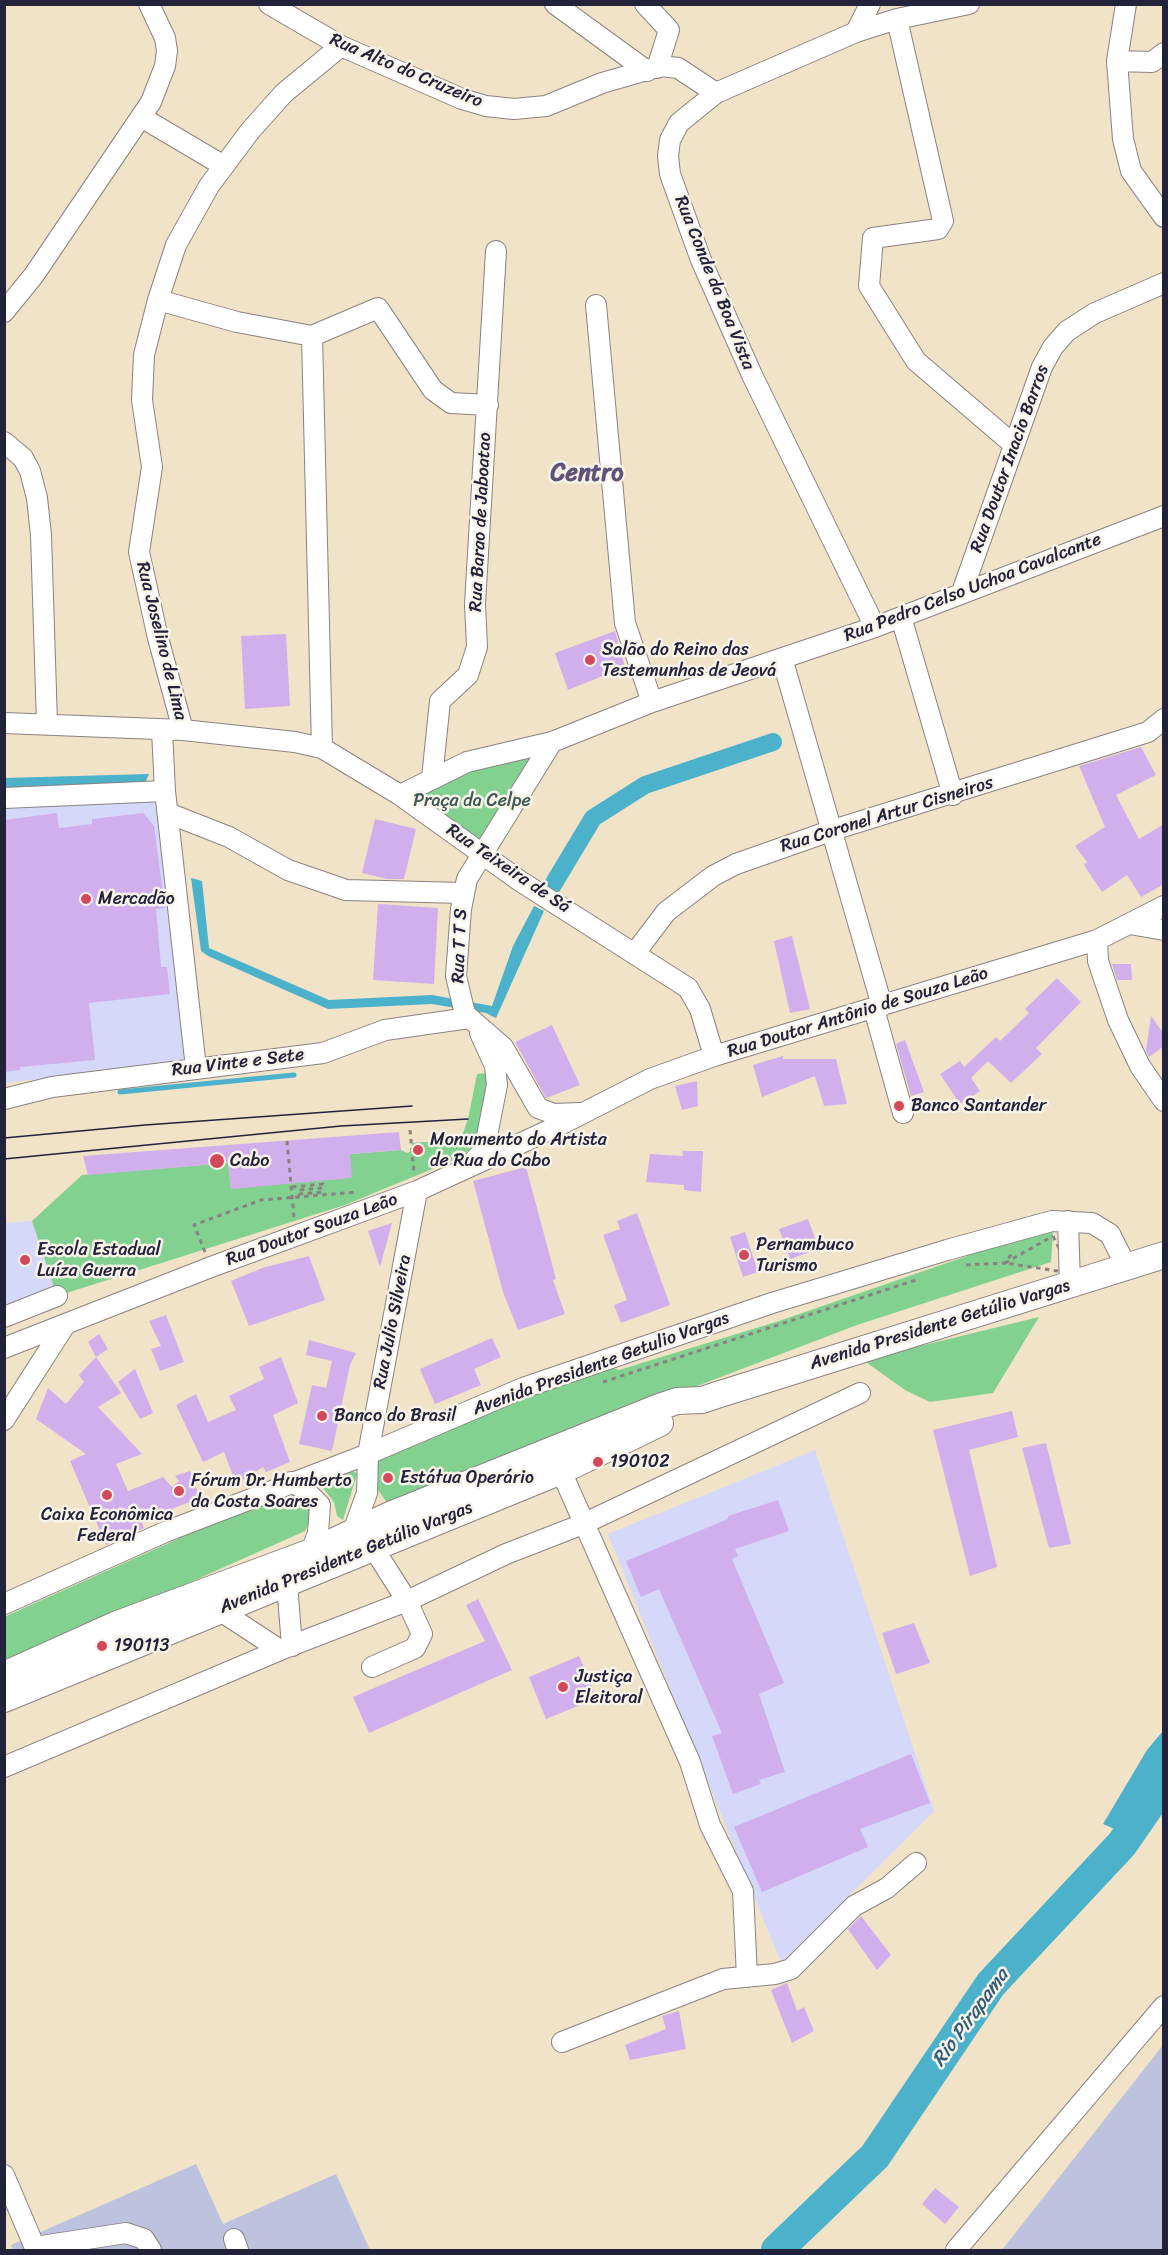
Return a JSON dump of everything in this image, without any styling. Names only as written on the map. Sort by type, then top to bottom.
[{"type":"main road","name":"Avenida Presidente Getúlio Vargas","points":[[4,1675],[115,1625],[311,1552],[356,1529],[659,1407],[677,1401],[702,1400],[1070,1279],[1150,1263]]},
{"type":"main road","name":"Avenida Presidente Getúlio Vargas","points":[[4,1699],[561,1471],[717,1395]]},
{"type":"street","points":[[4,312],[54,247],[151,102],[165,66],[167,51],[161,28],[149,4]]},
{"type":"street","name":"Rua Alto do Cruzeiro","points":[[269,4],[341,46],[462,99],[486,106],[514,109],[546,106],[602,83],[652,69],[678,68],[716,93]]},
{"type":"street","points":[[555,4],[652,69],[669,30],[645,4]]},
{"type":"street","points":[[856,32],[870,4]]},
{"type":"street","name":"Rua Conde da Boa Vista","points":[[875,627],[752,375],[701,260],[670,174],[668,156],[670,140],[679,123],[716,93],[856,32],[897,19],[969,4]]},
{"type":"street","points":[[1126,4],[1118,61],[1123,139],[1131,171],[1164,217]]},
{"type":"street","points":[[897,19],[944,221],[938,229],[873,238],[869,286],[916,361],[1014,444]]},
{"type":"street","name":"Rua Joselino de Lima","points":[[183,730],[158,638],[139,552],[152,466],[142,400],[144,355],[158,300],[176,245],[209,186],[250,131],[284,93],[341,46]]},
{"type":"street","points":[[1118,61],[1152,62],[1164,52]]},
{"type":"street","points":[[141,117],[224,166]]},
{"type":"street","name":"Rua Barao de Jaboatao","points":[[432,778],[440,701],[468,675],[477,647],[476,604],[496,251]]},
{"type":"street","name":"Rua Doutor Inacio Barros","points":[[962,592],[1042,367],[1053,347],[1067,331],[1095,313],[1164,283]]},
{"type":"street","points":[[158,300],[237,322],[312,336],[378,308],[433,390],[451,403],[488,405]]},
{"type":"street","points":[[596,305],[625,623],[652,702]]},
{"type":"street","points":[[312,336],[322,748]]},
{"type":"street","points":[[4,442],[23,458],[30,471],[37,498],[41,535],[47,723]]},
{"type":"street","name":"Rua Pedro Celso Uchoa Cavalcante","points":[[400,795],[467,762],[552,742],[652,702],[875,627],[1164,516]]},
{"type":"street","points":[[901,617],[952,795]]},
{"type":"street","points":[[782,658],[833,830],[903,1113]]},
{"type":"street","name":"Rua Coronel Artur Cisneiros","points":[[635,953],[666,912],[713,876],[736,864],[833,830],[952,795],[1148,732],[1164,719]]},
{"type":"street","name":"Rua Teixeira de Sá","points":[[4,723],[183,730],[295,742],[322,748],[400,795],[483,856],[688,988],[696,998],[714,1056]]},
{"type":"street","points":[[162,730],[165,790],[196,1068]]},
{"type":"street","name":"Rua T T S","points":[[552,742],[471,873],[463,893],[456,976],[458,993],[473,1022],[503,1047],[538,1108],[544,1112],[566,1115],[586,1112]]},
{"type":"street","points":[[4,798],[165,790]]},
{"type":"street","points":[[168,813],[229,837],[288,870],[346,890],[463,893]]},
{"type":"street","name":"Rua Doutor Antônio de Souza Leão","points":[[556,1127],[650,1079],[714,1056],[1096,940],[1164,906]]},
{"type":"street","points":[[1130,924],[1164,930]]},
{"type":"street","points":[[1096,940],[1098,961],[1118,1020],[1140,1066],[1164,1101]]},
{"type":"street","points":[[466,1168],[482,1152],[497,1086],[495,1066],[473,1022]]},
{"type":"street","name":"Rua Vinte e Sete","points":[[4,1099],[52,1087],[323,1053],[385,1030],[473,1022]]},
{"type":"street","name":"Rua Doutor Souza Leão","points":[[4,1348],[416,1183],[466,1168],[556,1127]]},
{"type":"street","name":"Rua Julio Silveira","points":[[333,1565],[356,1529],[367,1493],[368,1454],[416,1183]]},
{"type":"street","name":"Avenida Presidente Getulio Vargas","points":[[4,1604],[165,1532],[368,1454],[523,1388],[772,1303],[979,1241],[1052,1221],[1068,1221],[1100,1226],[1116,1242],[1150,1263]]},
{"type":"street","points":[[1068,1221],[1070,1279]]},
{"type":"street","points":[[4,1317],[57,1296]]},
{"type":"street","points":[[4,1420],[65,1325]]},
{"type":"street","points":[[4,1767],[286,1648],[408,1601],[506,1554],[583,1524],[860,1393]]},
{"type":"street","points":[[561,1471],[690,1762],[710,1825],[743,1891],[747,1977]]},
{"type":"street","points":[[291,1482],[304,1489],[320,1505],[318,1533],[311,1552]]},
{"type":"street","points":[[372,1667],[415,1648],[422,1640],[421,1629],[408,1601],[374,1549]]},
{"type":"street","points":[[286,1648],[287,1584]]},
{"type":"street","points":[[219,1610],[286,1648]]},
{"type":"street","points":[[562,2042],[723,1979],[791,1969],[854,1906],[887,1888],[916,1863]]},
{"type":"street","points":[[956,2250],[1164,2006]]},
{"type":"street","points":[[4,2175],[35,2249],[126,2233],[144,2240],[151,2250]]},
{"type":"path","points":[[410,1130],[416,1183]]},
{"type":"path","points":[[287,1140],[293,1198]]},
{"type":"path","points":[[292,1187],[323,1184],[323,1188],[299,1190],[299,1194],[324,1192],[324,1195]]},
{"type":"path","points":[[211,1267],[194,1225],[261,1200],[358,1192]]},
{"type":"path","points":[[1046,1234],[1053,1236]]},
{"type":"path","points":[[1053,1236],[1070,1279]]},
{"type":"path","points":[[1005,1263],[1053,1236]]},
{"type":"path","points":[[1005,1263],[1014,1249]]},
{"type":"path","points":[[961,1265],[1005,1263],[1070,1279]]},
{"type":"path","points":[[599,1383],[917,1280]]},
{"type":"shaded area","name":"Mercadão","points":[[154,797],[188,1058],[185,1062],[5,1083],[5,805]]},
{"type":"shaded area","name":"Escola Estadual Luíza Guerra","points":[[32,1221],[57,1296],[5,1317],[5,1223]]},
{"type":"shaded area","points":[[815,1450],[934,1811],[781,1963],[608,1534]]},
{"type":"shaded area","points":[[1163,2045],[1163,2250],[1002,2250]]},
{"type":"shaded area","points":[[196,2164],[223,2224],[336,2174],[370,2250],[13,2250],[11,2245]]},
{"type":"green space","name":"Praça da Celpe","points":[[552,742],[483,856],[400,795]]},
{"type":"green space","points":[[489,1073],[481,1130],[474,1145],[459,1158],[345,1205],[57,1296],[32,1221],[82,1175],[228,1163],[231,1188],[350,1154],[401,1150],[407,1153],[412,1151],[412,1143],[452,1140],[462,1136],[468,1119],[477,1074]]},
{"type":"green space","points":[[1025,1217],[1039,1219],[1053,1233],[1051,1262],[857,1325],[388,1504],[373,1483],[374,1457],[417,1445],[599,1363],[619,1370],[779,1321],[967,1256],[982,1231]]},
{"type":"green space","points":[[1039,1317],[993,1393],[930,1402],[905,1390],[863,1360]]},
{"type":"green space","points":[[351,1469],[357,1474],[343,1520],[337,1516],[334,1502],[323,1488],[324,1482]]},
{"type":"green space","points":[[287,1490],[304,1495],[310,1508],[310,1520],[305,1531],[5,1665],[4,1617]]},
{"type":"water","points":[[149,774],[145,783],[5,789],[4,778]]},
{"type":"water","points":[[191,878],[202,881],[209,948],[329,1000],[432,995],[492,1006],[513,946],[534,906],[544,911],[496,1018],[486,1013],[432,1004],[328,1009],[201,951]]},
{"type":"water","points":[[1163,1731],[1163,1809],[1140,1840],[1103,1824],[1147,1750]]},
{"type":"building","name":"Salão do Reino das Testemunhas de Jeová","points":[[615,631],[625,667],[568,690],[555,653]]},
{"type":"building","points":[[286,634],[290,706],[245,709],[241,636]]},
{"type":"building","points":[[1141,747],[1156,775],[1116,795],[1139,839],[1164,824],[1164,884],[1141,897],[1127,875],[1102,892],[1084,865],[1087,862],[1075,846],[1105,827],[1079,766]]},
{"type":"building","name":"Mercadão","points":[[57,813],[59,828],[92,824],[92,819],[143,813],[154,826],[165,908],[156,909],[161,967],[167,967],[170,994],[89,1003],[95,1060],[20,1067],[20,1070],[4,1072],[4,820]]},
{"type":"building","points":[[375,819],[416,829],[404,879],[387,879],[362,873]]},
{"type":"building","points":[[378,904],[438,908],[434,984],[373,980]]},
{"type":"building","points":[[792,936],[810,1009],[790,1013],[774,941]]},
{"type":"building","points":[[1112,964],[1131,964],[1132,980],[1117,980]]},
{"type":"building","points":[[1057,978],[1081,1002],[1036,1048],[1042,1054],[1011,1083],[988,1061],[971,1078],[980,1091],[960,1104],[940,1074],[960,1061],[964,1067],[996,1037],[1000,1041],[1029,1013],[1025,1009]]},
{"type":"building","points":[[1151,1016],[1164,1034],[1164,1046],[1149,1057],[1146,1051]]},
{"type":"building","points":[[552,1025],[580,1085],[546,1098],[515,1042]]},
{"type":"building","points":[[905,1040],[924,1092],[911,1096],[896,1044]]},
{"type":"building","points":[[783,1056],[783,1059],[836,1059],[847,1104],[824,1106],[815,1076],[762,1097],[753,1065]]},
{"type":"building","points":[[697,1081],[698,1106],[682,1110],[675,1086]]},
{"type":"building","name":"Cabo","points":[[399,1132],[401,1150],[350,1154],[352,1178],[231,1189],[228,1163],[88,1175],[83,1156]]},
{"type":"building","points":[[682,1151],[703,1151],[701,1192],[684,1190],[684,1185],[646,1182],[650,1154],[683,1156]]},
{"type":"building","points":[[526,1167],[556,1279],[553,1280],[565,1314],[518,1330],[503,1292],[473,1181]]},
{"type":"building","points":[[637,1213],[670,1305],[621,1323],[614,1305],[627,1300],[603,1235],[620,1229],[617,1221]]},
{"type":"building","points":[[808,1219],[819,1249],[790,1259],[779,1229]]},
{"type":"building","points":[[392,1223],[380,1267],[368,1231]]},
{"type":"building","name":"Pernambuco Turismo","points":[[745,1232],[758,1272],[743,1277],[730,1237]]},
{"type":"building","points":[[309,1256],[325,1300],[249,1326],[231,1281],[262,1268]]},
{"type":"building","points":[[166,1315],[184,1362],[160,1371],[151,1349],[161,1346],[149,1321]]},
{"type":"building","points":[[99,1334],[108,1349],[96,1357],[88,1342]]},
{"type":"building","points":[[492,1338],[501,1357],[474,1369],[481,1385],[435,1404],[420,1369]]},
{"type":"building","name":"Banco do Brasil","points":[[309,1340],[356,1353],[350,1365],[332,1451],[299,1444],[312,1385],[326,1388],[332,1361],[306,1355]]},
{"type":"building","points":[[96,1357],[121,1393],[98,1407],[142,1454],[116,1464],[128,1491],[163,1477],[172,1487],[179,1481],[175,1476],[190,1471],[200,1498],[141,1521],[144,1528],[106,1545],[70,1461],[86,1454],[36,1419],[48,1388],[66,1404],[84,1382],[79,1375]]},
{"type":"building","points":[[281,1357],[298,1403],[273,1415],[290,1462],[266,1472],[263,1467],[236,1484],[224,1452],[203,1462],[176,1405],[196,1394],[208,1422],[236,1410],[229,1396],[264,1379],[259,1367]]},
{"type":"building","points":[[135,1369],[153,1413],[140,1419],[118,1382]]},
{"type":"building","points":[[1012,1411],[1018,1437],[969,1450],[997,1567],[970,1576],[933,1430]]},
{"type":"building","points":[[1046,1443],[1071,1544],[1049,1548],[1022,1448]]},
{"type":"building","points":[[778,1500],[789,1531],[735,1549],[738,1556],[732,1559],[784,1683],[759,1694],[785,1772],[759,1780],[761,1784],[733,1794],[712,1736],[722,1733],[659,1589],[641,1597],[626,1561],[728,1519],[728,1516]]},
{"type":"building","points":[[478,1599],[512,1670],[369,1733],[353,1697],[485,1641],[466,1605]]},
{"type":"building","points":[[914,1623],[930,1663],[896,1674],[882,1633]]},
{"type":"building","name":"Justiça Eleitoral","points":[[579,1656],[597,1698],[546,1719],[529,1677]]},
{"type":"building","points":[[911,1754],[930,1803],[860,1829],[868,1847],[762,1892],[734,1827]]},
{"type":"building","points":[[861,1916],[891,1955],[877,1970],[848,1929]]},
{"type":"building","points":[[787,1983],[797,2011],[804,2007],[814,2031],[792,2043],[771,1990]]},
{"type":"building","points":[[679,2011],[686,2049],[630,2060],[625,2045],[666,2029],[662,2016]]},
{"type":"building","points":[[935,2188],[959,2207],[945,2224],[922,2204]]},
{"type":"waterway","points":[[551,888],[593,818],[645,785],[773,742]]},
{"type":"waterway","points":[[120,1092],[294,1075]]},
{"type":"waterway","name":"Rio Pirapama","points":[[777,2250],[875,2156],[991,1984],[1122,1844],[1164,1783]]},
{"type":"tram line","points":[[4,1138],[145,1125],[412,1106]]},
{"type":"tram line","points":[[4,1159],[341,1126],[468,1119]]},
{"type":"place","name":"Salão do Reino das Testemunhas de Jeová","points":[[590,660]]},
{"type":"place","name":"Mercadão","points":[[86,899]]},
{"type":"place","name":"Banco Santander","points":[[899,1106]]},
{"type":"place","name":"Monumento do Artista de Rua do Cabo","points":[[418,1150]]},
{"type":"place","name":"Cabo","points":[[217,1161]]},
{"type":"place","name":"Pernambuco Turismo","points":[[744,1255]]},
{"type":"place","name":"Escola Estadual Luíza Guerra","points":[[25,1260]]},
{"type":"place","name":"Banco do Brasil","points":[[322,1416]]},
{"type":"place","name":"190102","points":[[598,1462]]},
{"type":"place","name":"Estátua Operário","points":[[388,1478]]},
{"type":"place","name":"Fórum Dr. Humberto da Costa Soares","points":[[179,1491]]},
{"type":"place","name":"Caixa Econômica Federal","points":[[107,1495]]},
{"type":"place","name":"190113","points":[[102,1646]]},
{"type":"place","name":"Justiça Eleitoral","points":[[563,1687]]},
{"type":"district","name":"Centro","points":[[587,474]]}]
